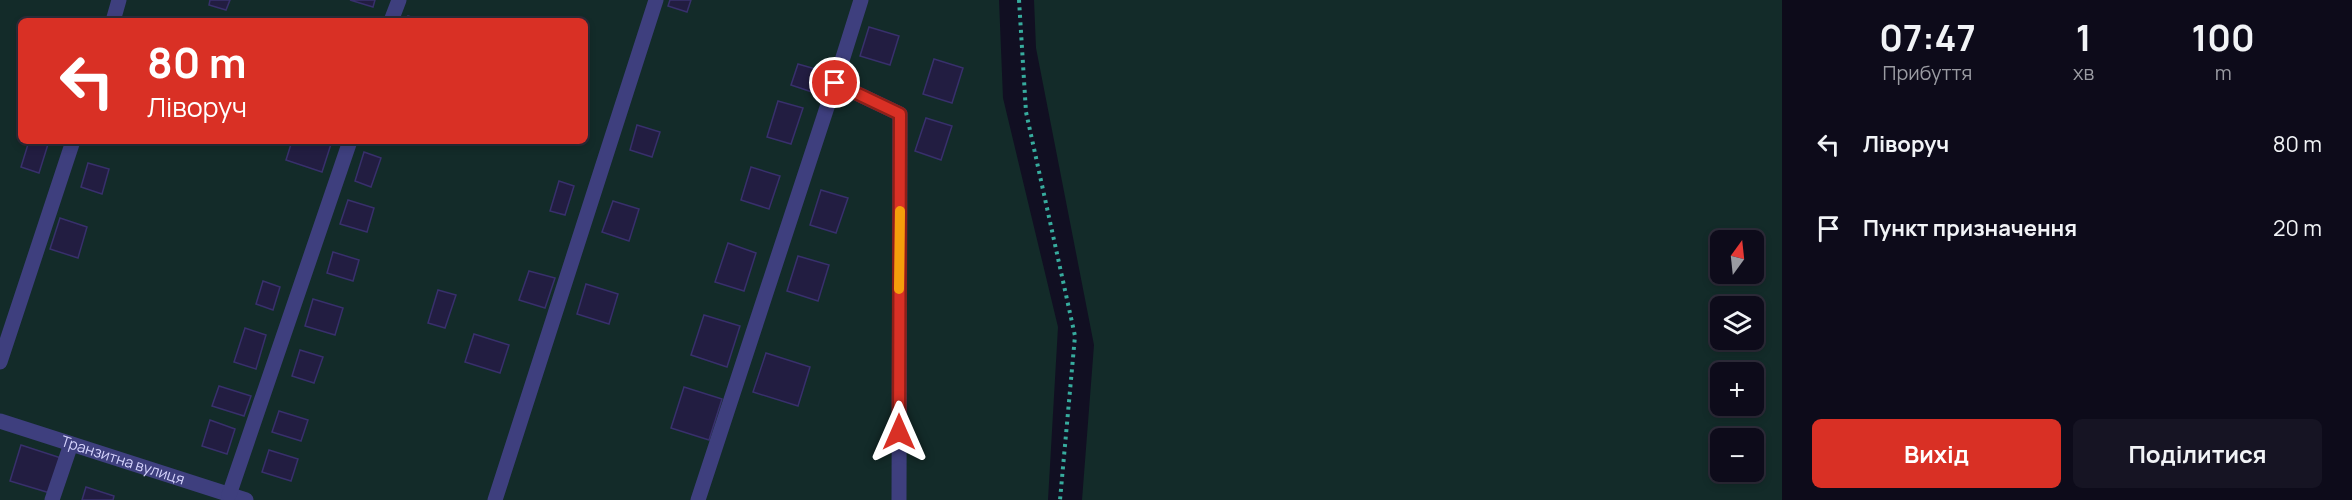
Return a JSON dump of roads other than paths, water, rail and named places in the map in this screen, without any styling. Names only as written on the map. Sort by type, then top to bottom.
[{"type":"street","points":[[113,18],[119,0]]},
{"type":"street","points":[[392,18],[399,0]]},
{"type":"street","points":[[495,500],[656,0]]},
{"type":"street","points":[[698,500],[861,0]]},
{"type":"street","points":[[835,83],[900,114],[899,500]]},
{"type":"street","points":[[0,362],[72,144]]},
{"type":"street","points":[[229,495],[349,144]]},
{"type":"street","name":"Транзитна вулиця","points":[[0,421],[246,500]]},
{"type":"street","points":[[52,500],[71,444]]}]
